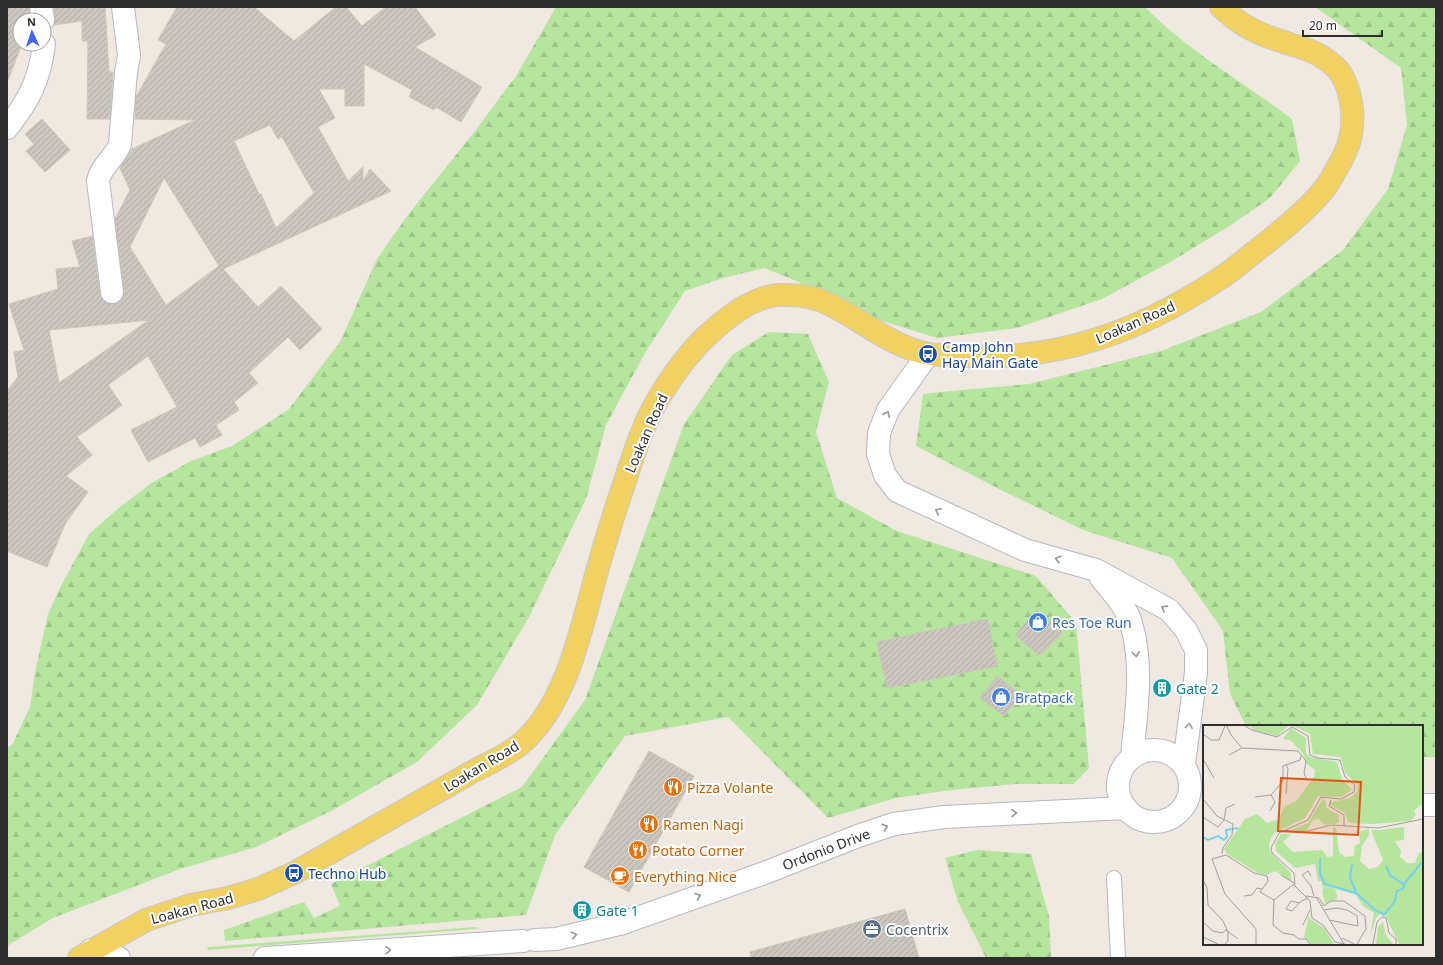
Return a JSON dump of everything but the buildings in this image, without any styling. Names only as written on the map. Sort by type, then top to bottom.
[{"type":"main road","name":"Loakan Road","points":[[85,954],[146,920],[191,905],[228,898],[258,889],[294,873],[472,772],[500,758],[523,741],[544,716],[564,680],[581,634],[605,544],[620,495],[637,446],[656,403],[677,370],[692,352],[707,335],[736,310],[762,298],[784,294],[806,297],[829,304],[900,344],[928,354],[1014,356],[1060,349],[1108,336],[1160,314],[1218,280],[1270,240],[1301,213],[1327,186],[1341,161],[1350,139],[1352,117],[1349,92],[1340,71],[1317,53],[1275,40],[1240,23],[1221,7]]},
{"type":"street","points":[[112,292],[98,181],[100,173],[117,152],[120,144],[126,72],[129,55],[123,7]]},
{"type":"street","points":[[7,128],[33,91],[42,64],[43,52]]},
{"type":"street","points":[[928,354],[888,410],[879,433],[878,454],[885,475],[897,491],[1025,550],[1096,570],[1169,610],[1186,630],[1196,650],[1196,672],[1184,764]]},
{"type":"street","points":[[1096,570],[1121,602],[1131,623],[1137,656],[1138,690],[1132,757]]},
{"type":"street","points":[[1143,751],[1166,751],[1176,756],[1184,764],[1189,774],[1191,785],[1189,796],[1194,806],[1166,820],[1155,822],[1134,816],[1126,808],[1120,798],[1118,787],[1119,776],[1124,765],[1132,757],[1143,751]]},
{"type":"street","points":[[1423,805],[1436,805]]},
{"type":"street","name":"Ordonio Drive","points":[[265,958],[556,939],[623,924],[767,872],[858,836],[894,824],[944,817],[1126,808]]},
{"type":"street","points":[[85,954],[119,958]]},
{"type":"lane","points":[[1114,878],[1118,958]]},
{"type":"green space","points":[[556,7],[1145,7],[1197,52],[1292,119],[1300,161],[1270,198],[1231,225],[1172,261],[1102,299],[1017,328],[937,338],[870,317],[794,280],[764,268],[723,278],[685,291],[645,353],[606,425],[586,499],[529,617],[477,705],[417,762],[331,811],[256,847],[180,869],[53,918],[7,946],[7,748],[12,745],[30,707],[35,672],[48,614],[61,586],[89,534],[121,506],[153,482],[191,461],[232,446],[288,410],[340,342],[377,259],[407,216],[475,131],[516,76]]},
{"type":"green space","points":[[1315,7],[1436,7],[1436,757],[1423,757],[1423,725],[1246,725],[1230,694],[1223,631],[1172,558],[1083,530],[916,446],[923,394],[1029,384],[1161,351],[1261,312],[1343,250],[1388,189],[1407,125],[1401,68]]},
{"type":"green space","points":[[769,332],[808,334],[829,382],[816,432],[837,498],[897,531],[1036,576],[1076,623],[1089,768],[1074,784],[1016,784],[951,790],[896,798],[828,818],[728,717],[625,736],[555,835],[526,915],[225,941],[224,930],[304,902],[314,918],[340,906],[331,884],[522,787],[585,700],[684,424],[732,355]]},
{"type":"green space","points":[[977,850],[1031,854],[1049,916],[1051,958],[986,958],[958,902],[945,858]]},
{"type":"green space","points":[[478,928],[207,950],[208,947]]},
{"type":"place","name":"Camp John Hay Main Gate","points":[[928,354]]},
{"type":"place","name":"Res Toe Run","points":[[1038,622]]},
{"type":"place","name":"Gate 2","points":[[1162,688]]},
{"type":"place","name":"Bratpack","points":[[1001,697]]},
{"type":"place","name":"Pizza Volante","points":[[673,787]]},
{"type":"place","name":"Ramen Nagi","points":[[649,824]]},
{"type":"place","name":"Potato Corner","points":[[638,850]]},
{"type":"place","name":"Techno Hub","points":[[294,873]]},
{"type":"place","name":"Everything Nice","points":[[620,876]]},
{"type":"place","name":"Gate 1","points":[[582,910]]},
{"type":"place","name":"Cocentrix","points":[[872,929]]}]
